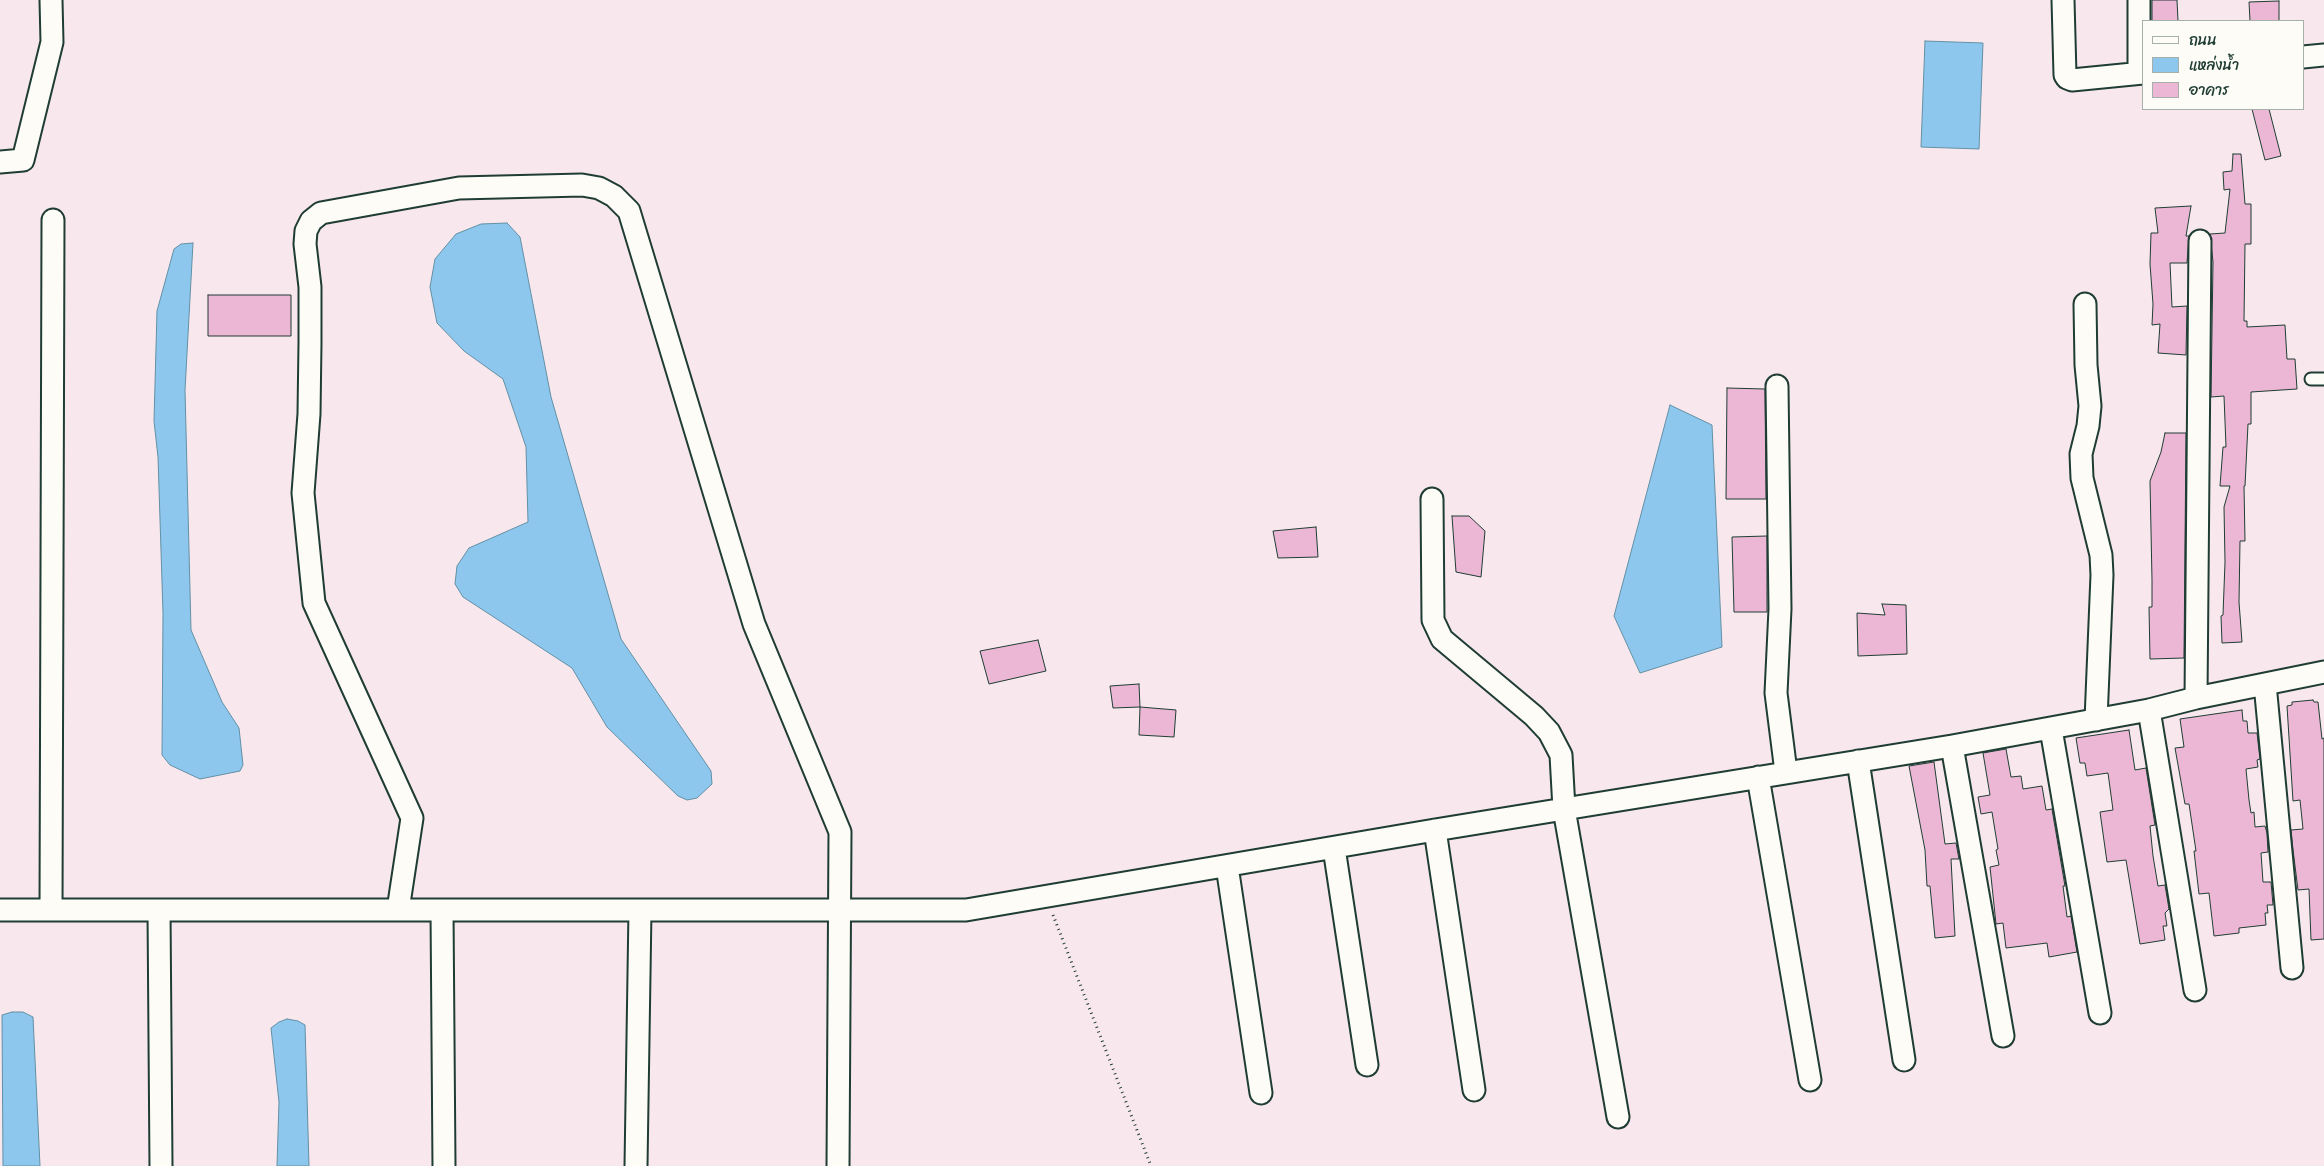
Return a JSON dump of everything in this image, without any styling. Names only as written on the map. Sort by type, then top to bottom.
[{"type":"street","points":[[0,162],[23,160],[52,42],[51,0]]},
{"type":"street","points":[[2063,0],[2065,74],[2067,78],[2072,80],[2141,73],[2139,0]]},
{"type":"street","points":[[2304,57],[2324,55]]},
{"type":"street","points":[[398,910],[412,818],[314,603],[303,493],[309,414],[310,333],[310,287],[305,244],[306,231],[311,221],[321,213],[459,188],[582,184],[599,188],[614,196],[629,211],[754,624],[840,832],[838,1166]]},
{"type":"street","points":[[51,910],[53,220]]},
{"type":"street","points":[[2196,698],[2200,241]]},
{"type":"street","points":[[2085,304],[2086,365],[2090,406],[2088,426],[2081,454],[2082,478],[2101,555],[2102,576],[2096,720]]},
{"type":"street","points":[[1777,386],[1780,609],[1776,693],[1786,772]]},
{"type":"street","points":[[1432,499],[1433,620],[1442,639],[1521,704],[1549,732],[1561,755],[1564,809],[1618,1117]]},
{"type":"street","points":[[0,910],[966,910],[1435,830],[2051,729],[2150,710],[2196,698],[2324,672]]},
{"type":"street","points":[[2265,684],[2292,968]]},
{"type":"street","points":[[2150,710],[2196,990]]},
{"type":"street","points":[[2051,729],[2100,1013]]},
{"type":"street","points":[[1952,746],[2003,1036]]},
{"type":"street","points":[[1858,761],[1904,1060]]},
{"type":"street","points":[[1758,778],[1810,1080]]},
{"type":"street","points":[[1435,830],[1474,1090]]},
{"type":"street","points":[[1334,848],[1367,1065]]},
{"type":"street","points":[[1227,866],[1261,1094]]},
{"type":"street","points":[[159,910],[161,1166]]},
{"type":"street","points":[[442,910],[444,1166]]},
{"type":"street","points":[[636,1166],[640,910]]},
{"type":"lane","points":[[2311,379],[2324,379]]},
{"type":"path","points":[[1046,897],[1151,1166]]},
{"type":"water","points":[[1925,41],[1983,43],[1979,149],[1921,147]]},
{"type":"water","points":[[507,223],[520,237],[551,397],[621,639],[711,771],[712,784],[697,798],[687,800],[678,796],[607,727],[572,668],[463,597],[455,584],[457,566],[469,548],[528,522],[526,447],[503,379],[464,351],[437,323],[430,287],[435,259],[456,234],[481,224]]},
{"type":"water","points":[[193,243],[185,390],[191,630],[222,702],[239,728],[243,765],[240,771],[200,779],[170,765],[162,755],[163,613],[158,457],[154,421],[157,311],[174,249],[181,244]]},
{"type":"water","points":[[1670,405],[1712,425],[1722,647],[1640,673],[1614,616]]},
{"type":"water","points":[[12,1012],[23,1012],[33,1017],[40,1166],[3,1166],[2,1015]]},
{"type":"water","points":[[287,1019],[298,1021],[305,1025],[309,1166],[277,1166],[279,1102],[271,1028]]},
{"type":"building","points":[[2152,0],[2177,0],[2178,20],[2152,20]]},
{"type":"building","points":[[2279,1],[2279,20],[2250,20],[2249,2]]},
{"type":"building","points":[[2252,110],[2269,110],[2281,156],[2265,160]]},
{"type":"building","points":[[2233,154],[2241,154],[2245,204],[2251,204],[2251,244],[2245,244],[2244,321],[2247,321],[2247,327],[2285,325],[2287,359],[2295,359],[2297,389],[2251,392],[2251,424],[2248,424],[2244,486],[2245,541],[2240,541],[2239,602],[2242,642],[2222,643],[2221,616],[2223,615],[2225,562],[2224,507],[2230,486],[2220,486],[2223,447],[2226,447],[2224,396],[2211,397],[2213,262],[2210,234],[2225,233],[2230,189],[2224,190],[2223,172],[2232,171]]},
{"type":"building","points":[[2191,206],[2186,236],[2189,236],[2187,263],[2170,263],[2172,307],[2187,306],[2186,355],[2158,353],[2160,324],[2152,325],[2153,304],[2150,264],[2151,233],[2158,233],[2155,208]]},
{"type":"building","points":[[208,295],[291,295],[291,336],[208,336]]},
{"type":"building","points":[[1727,388],[1765,389],[1766,499],[1726,499]]},
{"type":"building","points":[[2165,433],[2186,433],[2184,658],[2150,659],[2149,607],[2152,607],[2152,580],[2150,481],[2161,452]]},
{"type":"building","points":[[1452,516],[1469,516],[1485,531],[1481,577],[1456,572]]},
{"type":"building","points":[[1316,527],[1318,557],[1278,558],[1273,531]]},
{"type":"building","points":[[1767,536],[1767,612],[1734,612],[1732,537]]},
{"type":"building","points":[[1882,604],[1906,605],[1907,654],[1858,656],[1857,613],[1885,615]]},
{"type":"building","points":[[1038,640],[1046,671],[989,684],[980,651]]},
{"type":"building","points":[[1139,684],[1140,707],[1113,708],[1110,686]]},
{"type":"building","points":[[2313,700],[2318,702],[2322,739],[2324,738],[2324,939],[2311,940],[2309,889],[2298,890],[2293,850],[2291,830],[2303,829],[2300,800],[2293,801],[2287,706],[2292,705],[2292,702]]},
{"type":"building","points":[[1140,707],[1176,710],[1174,737],[1139,735]]},
{"type":"building","points":[[2242,710],[2243,721],[2247,721],[2248,733],[2257,733],[2260,759],[2257,760],[2258,767],[2246,769],[2251,813],[2254,812],[2255,827],[2265,826],[2267,833],[2268,852],[2261,853],[2263,882],[2271,882],[2273,905],[2267,905],[2268,913],[2265,913],[2266,925],[2239,928],[2239,933],[2214,936],[2209,893],[2199,894],[2194,851],[2196,851],[2189,804],[2185,804],[2175,748],[2184,747],[2180,719]]},
{"type":"building","points":[[2129,730],[2135,770],[2146,768],[2155,825],[2150,826],[2153,856],[2158,886],[2165,885],[2169,909],[2165,913],[2167,926],[2163,926],[2165,940],[2140,944],[2126,860],[2107,862],[2100,812],[2113,810],[2108,773],[2087,776],[2085,763],[2080,763],[2076,738]]},
{"type":"building","points":[[2006,749],[2011,777],[2021,776],[2023,789],[2042,786],[2046,810],[2052,809],[2065,886],[2063,886],[2067,917],[2071,916],[2077,952],[2049,957],[2047,943],[2006,948],[2003,923],[1996,924],[1990,867],[1999,865],[1996,850],[1998,849],[1992,812],[1981,814],[1978,797],[1990,795],[1983,753]]},
{"type":"building","points":[[1934,762],[1945,844],[1956,843],[1959,859],[1951,859],[1955,936],[1935,938],[1930,886],[1927,886],[1925,850],[1909,766]]}]
